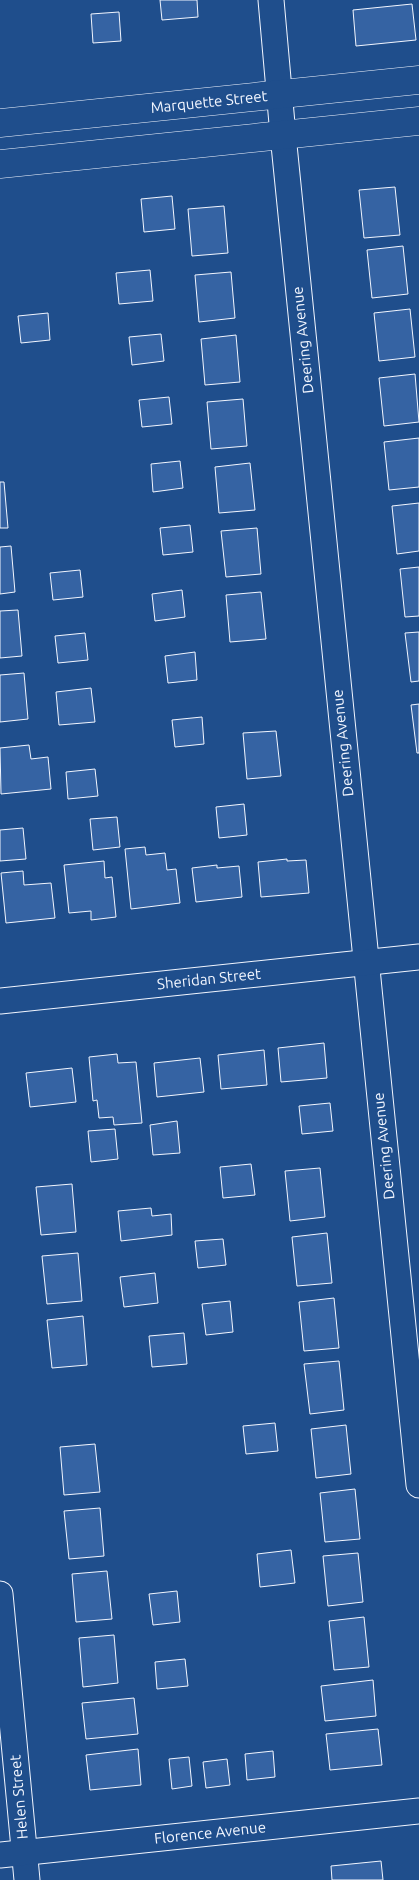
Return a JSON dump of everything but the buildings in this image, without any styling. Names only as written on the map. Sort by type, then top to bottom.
[{"type":"street","name":"Deering Avenue","points":[[271,0],[365,963],[419,1485]]},
{"type":"street","name":"Marquette Street","points":[[0,123],[419,80]]},
{"type":"street","points":[[0,164],[419,121]]},
{"type":"street","name":"Sheridan Street","points":[[0,1001],[419,957]]},
{"type":"street","name":"Helen Street","points":[[0,1594],[12,1853],[27,1880]]},
{"type":"street","name":"Florence Avenue","points":[[12,1853],[419,1811]]}]
